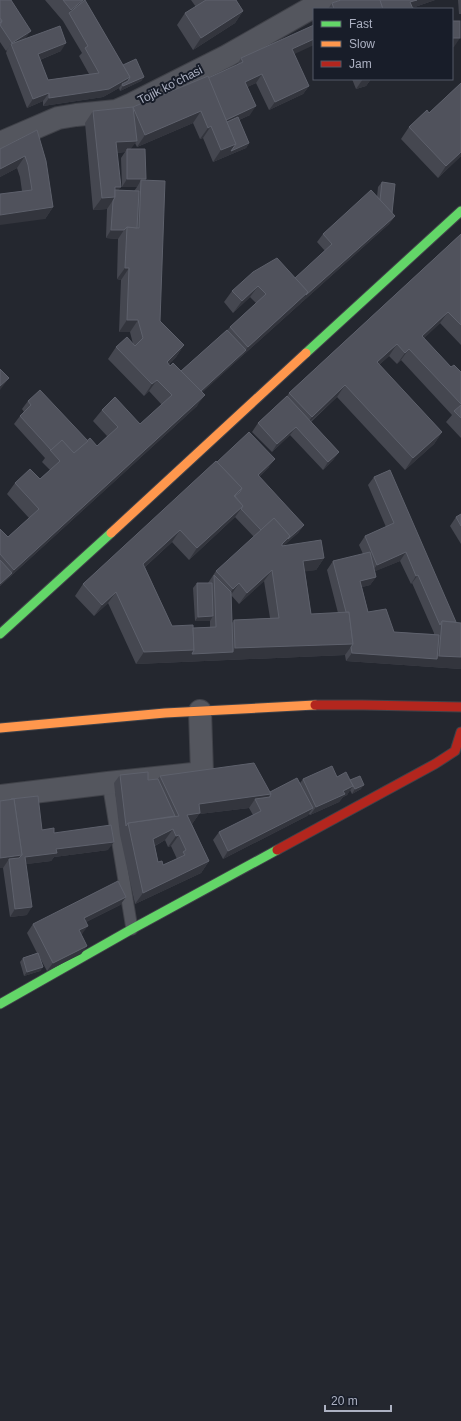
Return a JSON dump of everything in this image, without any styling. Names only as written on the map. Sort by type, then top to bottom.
[{"type":"street","name":"Tojik koʻchasi","points":[[0,143],[58,118],[76,114],[116,110],[132,104],[227,56],[313,7],[331,0]]},
{"type":"street","points":[[0,634],[461,211]]},
{"type":"street","points":[[0,728],[60,721],[332,705],[461,707]]},
{"type":"street","points":[[0,796],[202,773],[200,712]]},
{"type":"street","points":[[0,1004],[132,929],[435,764],[455,751],[461,732]]},
{"type":"lane","points":[[108,783],[132,929]]},
{"type":"building","points":[[0,0],[11,0],[31,31],[12,43],[0,25],[2,21],[0,18]]},
{"type":"building","points":[[63,0],[83,0],[71,10]]},
{"type":"building","points":[[85,0],[130,77],[109,89],[49,98],[49,93],[33,99],[11,44],[60,26],[66,43],[38,54],[48,80],[99,73],[85,48],[88,46],[69,13]]},
{"type":"building","points":[[206,0],[236,0],[243,11],[201,38],[185,13]]},
{"type":"building","points":[[341,0],[380,0],[383,8],[334,8],[332,3]]},
{"type":"building","points":[[380,0],[417,0],[410,2],[413,8],[383,8]]},
{"type":"building","points":[[453,21],[460,21],[460,38],[453,38]]},
{"type":"building","points":[[313,25],[313,39],[292,49],[309,86],[275,102],[262,74],[245,82],[256,106],[226,120],[208,78],[243,62],[241,58]]},
{"type":"building","points":[[136,59],[144,77],[123,86],[122,84],[128,81],[130,77],[123,65]]},
{"type":"building","points":[[208,76],[236,144],[221,150],[211,126],[208,128],[201,111],[145,135],[133,107]]},
{"type":"building","points":[[461,83],[461,152],[446,166],[409,127],[427,110],[429,113]]},
{"type":"building","points":[[133,107],[137,141],[116,142],[121,187],[115,187],[115,197],[102,198],[93,111]]},
{"type":"building","points":[[238,117],[249,143],[231,151],[236,144],[227,122]]},
{"type":"building","points":[[37,130],[46,161],[53,207],[0,215],[0,194],[32,190],[25,156],[0,169],[0,149]]},
{"type":"building","points":[[127,149],[145,149],[146,179],[127,179]]},
{"type":"building","points":[[141,180],[165,181],[160,321],[184,345],[167,362],[170,366],[173,363],[205,395],[14,570],[0,554],[0,529],[8,537],[39,509],[15,483],[30,469],[40,479],[60,461],[50,450],[62,440],[74,453],[90,438],[97,446],[118,427],[102,410],[115,397],[140,424],[172,395],[157,380],[152,384],[116,347],[127,337],[135,346],[143,338],[138,320],[127,320],[129,268],[125,268],[127,227],[139,228]]},
{"type":"building","points":[[382,182],[395,184],[392,213],[380,200]]},
{"type":"building","points":[[115,190],[139,191],[137,228],[127,227],[124,230],[111,230]]},
{"type":"building","points":[[371,190],[395,216],[306,295],[308,292],[295,278],[332,244],[323,234]]},
{"type":"building","points":[[461,234],[461,325],[448,312],[422,336],[451,367],[454,365],[461,372],[461,404],[409,349],[405,353],[397,344],[377,362],[442,432],[413,458],[345,385],[312,417],[289,393]]},
{"type":"building","points":[[277,258],[308,292],[248,347],[230,327],[266,294],[258,286],[242,301],[232,291],[253,272]]},
{"type":"building","points":[[227,330],[246,350],[201,391],[181,371]]},
{"type":"building","points":[[0,369],[9,378],[0,386]]},
{"type":"building","points":[[40,390],[88,441],[74,453],[62,440],[51,450],[20,416],[31,405],[28,401]]},
{"type":"building","points":[[287,396],[339,452],[328,462],[296,427],[277,444],[258,423]]},
{"type":"building","points":[[461,405],[461,418],[454,411]]},
{"type":"building","points":[[249,432],[275,459],[258,475],[304,525],[288,539],[290,536],[274,518],[261,530],[241,509],[243,506],[235,496],[242,488],[217,462]]},
{"type":"building","points":[[216,461],[242,488],[234,496],[243,506],[197,548],[180,530],[143,564],[172,626],[193,625],[194,650],[144,652],[116,592],[102,605],[83,584]]},
{"type":"building","points":[[390,470],[456,622],[442,621],[440,625],[406,552],[377,565],[365,536],[394,523],[374,477]]},
{"type":"building","points":[[461,514],[461,526],[456,517]]},
{"type":"building","points":[[274,518],[290,536],[282,544],[282,546],[321,540],[324,558],[303,561],[311,614],[349,612],[353,644],[235,648],[234,620],[279,618],[272,570],[247,593],[239,583],[233,589],[216,571]]},
{"type":"building","points":[[370,552],[376,577],[360,581],[368,612],[386,609],[394,632],[439,635],[437,659],[352,653],[351,647],[353,644],[349,612],[346,612],[333,561]]},
{"type":"building","points":[[0,560],[12,573],[0,584]]},
{"type":"building","points":[[214,575],[231,592],[233,652],[192,654],[194,650],[193,628],[216,627]]},
{"type":"building","points":[[197,583],[212,583],[213,616],[198,617]]},
{"type":"building","points":[[442,621],[461,623],[461,657],[439,656]]},
{"type":"building","points":[[254,763],[271,794],[199,804],[200,813],[187,815],[209,861],[143,893],[128,823],[179,816],[160,776]],"holes":[[[173,829],[176,836],[179,835],[186,850],[183,852],[185,855],[163,865],[162,861],[158,862],[153,839]]]},
{"type":"building","points":[[332,766],[337,777],[346,772],[353,786],[343,791],[345,794],[316,807],[303,779]]},
{"type":"building","points":[[148,772],[148,780],[158,779],[175,816],[128,823],[126,826],[120,775]]},
{"type":"building","points":[[360,776],[364,785],[355,789],[350,780]]},
{"type":"building","points":[[297,778],[313,808],[228,851],[219,832],[261,811],[255,799],[270,797],[270,792]]},
{"type":"building","points":[[38,796],[42,830],[54,828],[54,833],[111,825],[114,842],[56,849],[57,853],[25,857],[32,907],[15,909],[9,859],[19,858],[22,855],[14,799],[11,799]]},
{"type":"building","points":[[14,799],[22,855],[0,858],[0,801]]},
{"type":"building","points":[[118,881],[126,897],[84,918],[88,926],[79,930],[87,946],[53,963],[33,924]]},
{"type":"building","points":[[38,953],[43,967],[27,972],[23,958]]},
{"type":"traffic: fast","points":[[306,353],[461,211]]},
{"type":"traffic: fast","points":[[0,634],[111,533]]},
{"type":"traffic: fast","points":[[0,1004],[132,929],[277,850]]},
{"type":"traffic: slow","points":[[111,533],[306,353]]},
{"type":"traffic: slow","points":[[0,728],[165,713],[315,705]]},
{"type":"traffic: jam","points":[[315,705],[461,707]]},
{"type":"traffic: jam","points":[[277,850],[435,764],[455,751],[461,732]]}]
